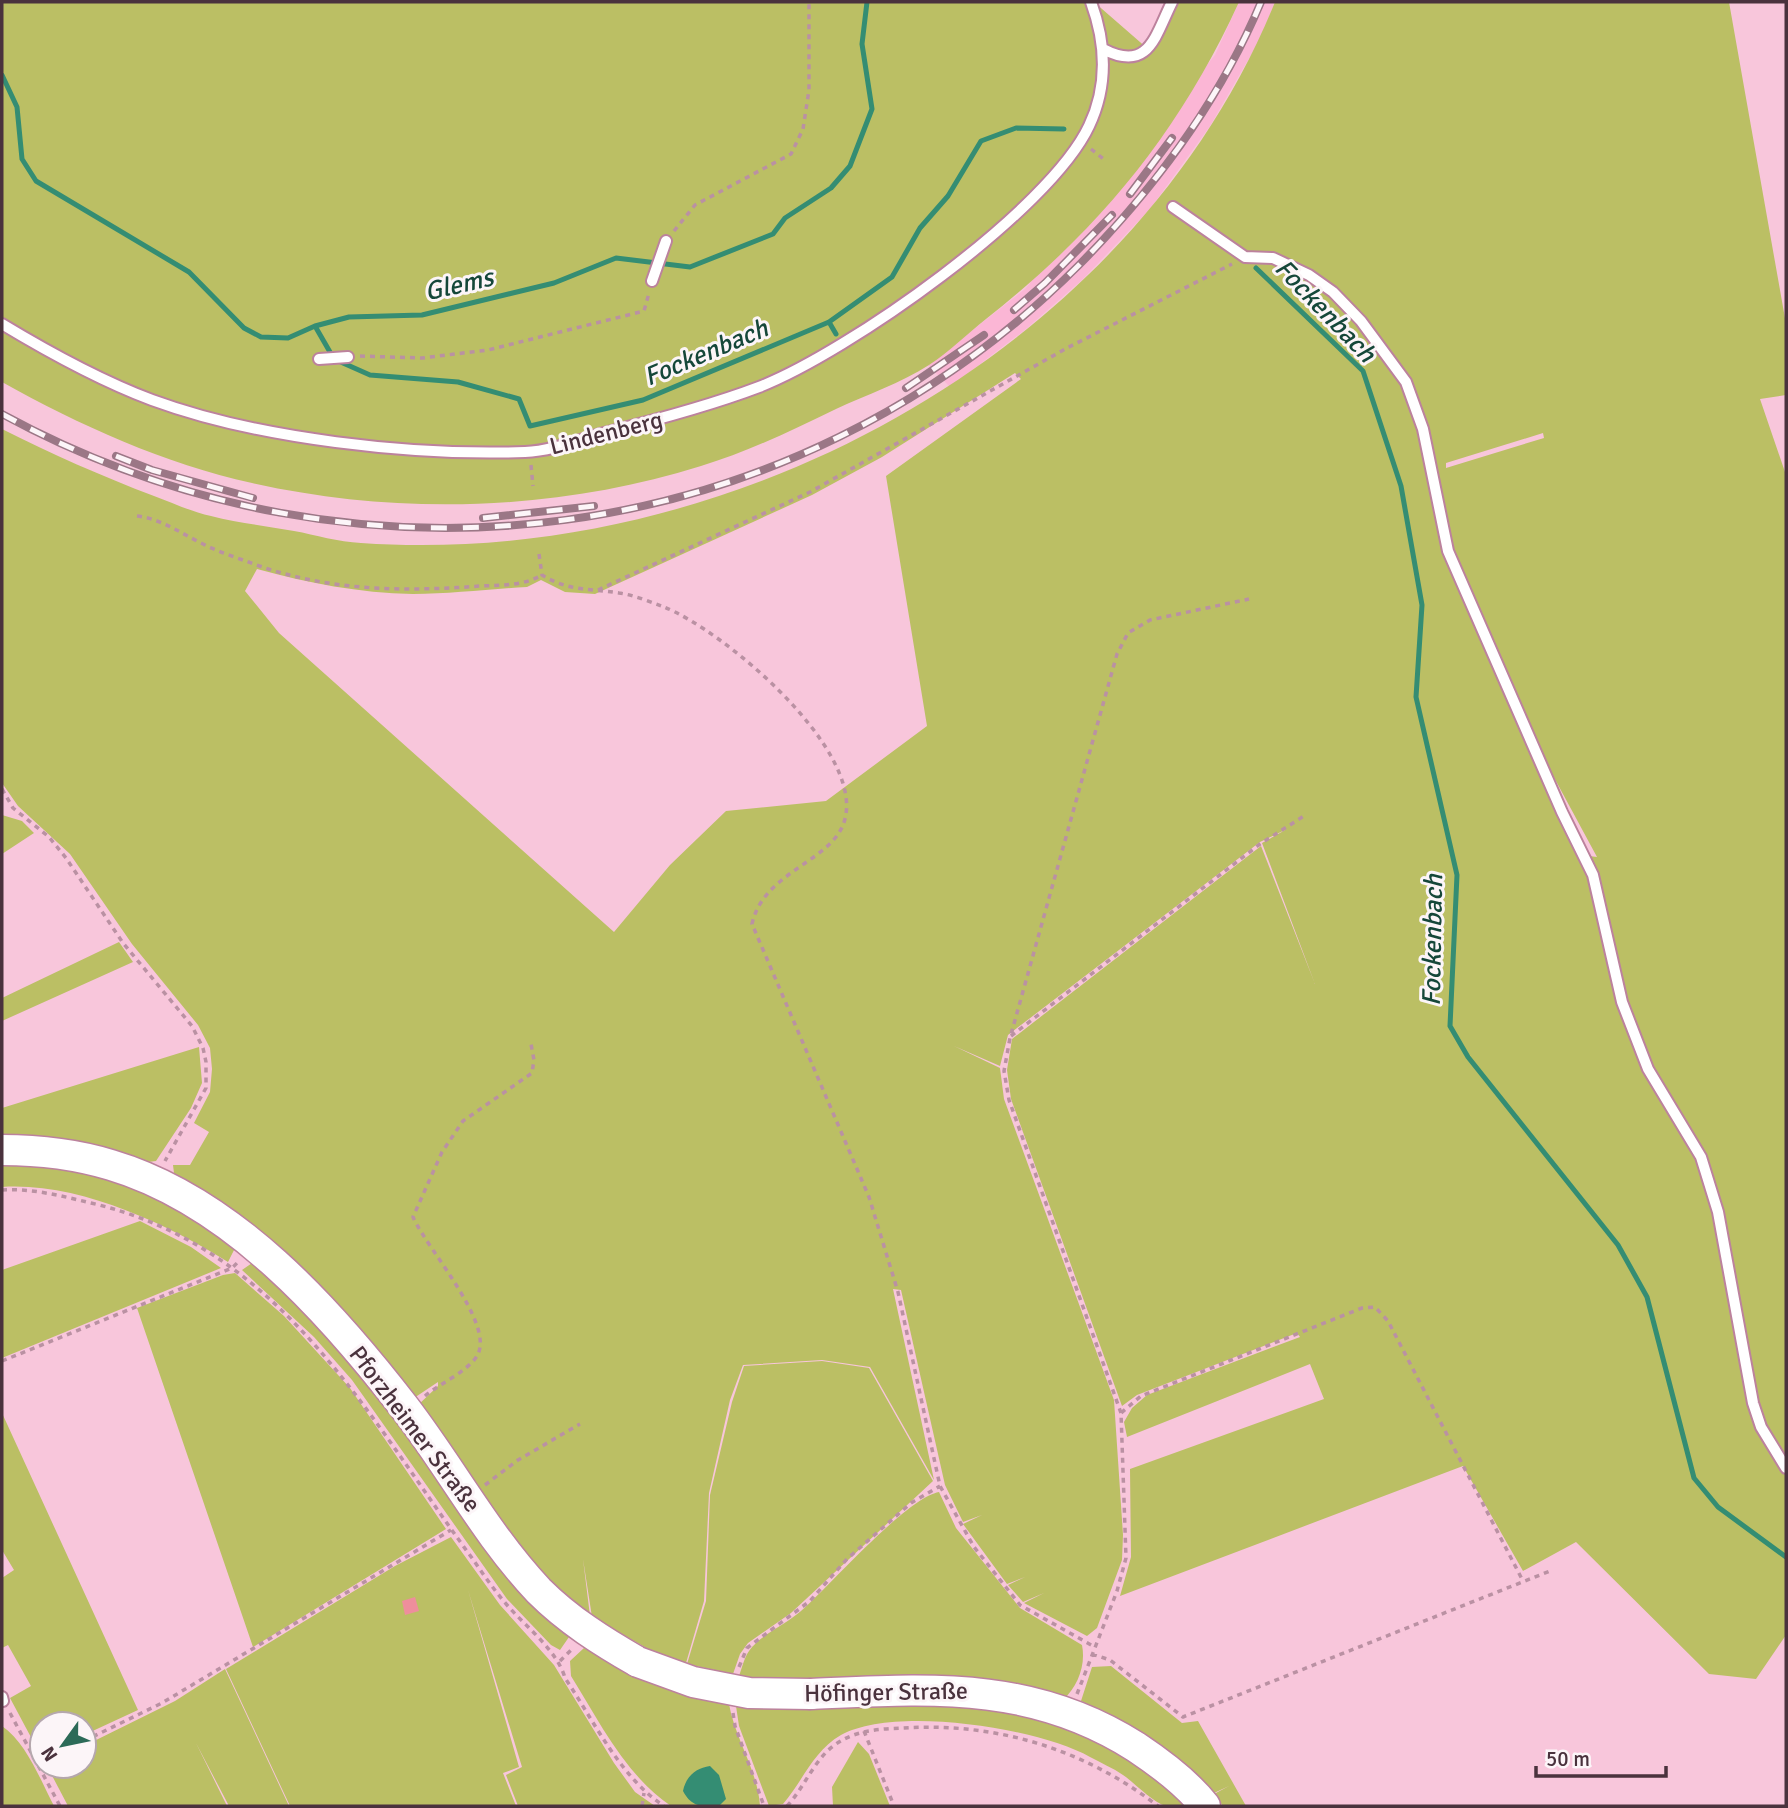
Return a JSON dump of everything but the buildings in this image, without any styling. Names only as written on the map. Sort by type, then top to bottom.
[{"type":"street","name":"Pforzheimer Straße","points":[[2,1150],[72,1154],[113,1165],[153,1181],[212,1214],[252,1246],[345,1336],[406,1409],[500,1546],[541,1592],[588,1632]]},
{"type":"street","name":"Höfinger Straße","points":[[588,1632],[638,1662],[693,1682],[749,1693],[811,1694],[929,1689],[975,1691],[1025,1699],[1070,1712],[1112,1732],[1154,1759],[1205,1806]]},
{"type":"lane","name":"Lindenberg","points":[[2,324],[64,362],[153,400],[248,428],[409,450],[529,452],[676,415],[761,386],[814,361],[942,275],[1018,213],[1080,142],[1089,126],[1103,82],[1103,49],[1099,24],[1091,2]]},
{"type":"lane","points":[[1103,49],[1118,57],[1137,58],[1148,50],[1172,2]]},
{"type":"lane","points":[[1173,207],[1245,257],[1273,258],[1309,275],[1333,292],[1361,321],[1406,382],[1423,429],[1448,551],[1562,812],[1593,875],[1622,1002],[1648,1069],[1701,1157],[1718,1212],[1753,1403],[1760,1427],[1786,1468]]},
{"type":"lane","points":[[652,281],[666,241]]},
{"type":"lane","points":[[320,359],[348,357]]},
{"type":"path","points":[[666,241],[695,205],[791,154],[803,129],[809,90],[809,2]]},
{"type":"path","points":[[1080,142],[1106,161]]},
{"type":"path","points":[[596,591],[810,492],[1068,348],[1245,257]]},
{"type":"path","points":[[348,357],[422,358],[488,349],[644,311],[652,281]]},
{"type":"path","points":[[529,452],[533,486]]},
{"type":"path","points":[[137,516],[153,518],[208,546],[259,566],[372,589],[436,590],[528,583],[542,575]]},
{"type":"path","points":[[539,554],[542,575],[561,587],[620,593],[668,609],[732,651],[793,703],[821,740],[844,782],[847,802],[845,822],[831,842],[763,896],[755,909],[752,924],[869,1197],[898,1292],[940,1486],[974,1548],[1020,1605],[1093,1646]]},
{"type":"path","points":[[1070,1712],[1093,1646],[1117,1591],[1126,1558],[1121,1413],[1009,1100],[1004,1071],[1010,1038],[1117,654],[1128,633],[1150,620],[1249,599]]},
{"type":"path","points":[[2,789],[13,808],[49,837],[66,858],[123,943],[192,1027],[203,1048],[206,1088],[153,1181]]},
{"type":"path","points":[[1010,1038],[1260,844],[1304,816]]},
{"type":"path","points":[[406,1409],[475,1359],[482,1345],[479,1326],[421,1235],[413,1217],[442,1152],[463,1121],[532,1073],[534,1060],[531,1044]]},
{"type":"path","points":[[2,1190],[63,1196],[113,1208],[157,1224],[232,1268],[272,1301],[349,1383],[504,1602],[560,1661],[565,1678],[644,1793],[664,1806]]},
{"type":"path","points":[[2,1361],[232,1268],[252,1246]]},
{"type":"path","points":[[1121,1413],[1140,1396],[1362,1308],[1375,1307],[1388,1321],[1523,1581]]},
{"type":"path","points":[[467,1498],[517,1460],[580,1424]]},
{"type":"path","points":[[737,1674],[747,1648],[810,1601],[848,1559],[911,1503],[940,1486]]},
{"type":"path","points":[[98,1734],[162,1703],[451,1530]]},
{"type":"path","points":[[1092,1654],[1110,1660],[1182,1717],[1550,1571]]},
{"type":"path","points":[[3,1699],[28,1741]]},
{"type":"path","points":[[733,1708],[735,1726],[764,1806]]},
{"type":"path","points":[[787,1806],[825,1753],[838,1742],[864,1731],[920,1727],[974,1729],[1043,1744],[1084,1759],[1116,1776],[1158,1806]]},
{"type":"path","points":[[864,1731],[894,1806]]},
{"type":"path","points":[[48,1780],[60,1806]]},
{"type":"path","points":[[642,1806],[644,1793]]},
{"type":"shaded area","points":[[2,2],[1094,2],[1148,49],[1172,2],[1239,2],[1216,50],[1190,94],[1132,176],[1100,214],[1027,285],[929,365],[787,433],[701,466],[646,481],[535,500],[421,504],[308,494],[219,475],[123,442],[2,382]]},
{"type":"shaded area","points":[[1239,2],[1275,2],[1259,41],[1210,126],[1150,209],[1083,279],[1026,329],[950,387],[928,365],[1025,289],[1215,55]]},
{"type":"shaded area","points":[[1275,2],[1729,2],[1786,324],[1786,395],[1760,399],[1786,475],[1786,1635],[1756,1679],[1709,1674],[1576,1542],[1523,1571],[1463,1466],[1120,1596],[1131,1557],[1130,1469],[1324,1399],[1310,1364],[1127,1437],[1124,1422],[1132,1408],[1147,1395],[1300,1337],[1297,1333],[1137,1395],[1122,1406],[1011,1099],[1007,1070],[1012,1039],[1261,846],[1315,984],[1262,843],[1287,829],[1260,842],[1008,1035],[1000,1066],[954,1046],[1000,1068],[1004,1099],[1114,1400],[1123,1535],[1122,1560],[1097,1628],[1087,1636],[1024,1603],[1044,1593],[1023,1602],[1008,1585],[1025,1577],[1007,1584],[963,1524],[982,1515],[963,1522],[945,1485],[901,1290],[893,1289],[934,1480],[870,1367],[822,1360],[743,1365],[730,1400],[709,1493],[704,1601],[686,1663],[650,1650],[592,1617],[583,1559],[590,1616],[564,1594],[496,1518],[416,1407],[438,1386],[438,1382],[411,1400],[174,1173],[173,1165],[190,1165],[209,1132],[194,1123],[210,1092],[210,1048],[198,1025],[132,944],[70,854],[18,806],[2,783],[2,429],[96,473],[197,512],[231,521],[344,541],[501,542],[640,519],[775,476],[903,414],[1021,334],[1124,238],[1210,127]],"holes":[[[1015,373],[1021,379],[886,476],[927,726],[826,801],[726,811],[670,865],[614,932],[279,633],[245,591],[257,569],[295,579],[373,592],[413,594],[527,587],[541,580],[565,592],[595,594],[812,495],[882,457]],[[1543,433],[1544,438],[1446,468],[1446,463]],[[1549,770],[1597,857],[1589,856]]]},
{"type":"shaded area","points":[[2,815],[22,821],[34,833],[2,854]]},
{"type":"shaded area","points":[[119,942],[133,962],[2,1021],[2,998]]},
{"type":"shaded area","points":[[199,1047],[202,1083],[191,1108],[156,1161],[140,1163],[2,1138],[2,1108]]},
{"type":"shaded area","points":[[31,1160],[122,1181],[201,1222],[235,1248],[228,1262],[149,1220],[90,1198],[31,1187],[2,1187],[2,1163]]},
{"type":"shaded area","points":[[140,1221],[191,1247],[221,1268],[2,1358],[2,1270]]},
{"type":"shaded area","points":[[255,1261],[378,1390],[565,1629],[569,1637],[560,1650],[551,1645],[507,1599],[352,1380],[314,1337],[242,1270]]},
{"type":"shaded area","points":[[235,1273],[284,1316],[350,1388],[446,1529],[253,1647],[137,1308],[223,1275]]},
{"type":"shaded area","points":[[822,1361],[869,1368],[933,1481],[791,1613],[748,1643],[740,1654],[733,1674],[687,1664],[706,1601],[710,1495],[732,1402],[744,1366]]},
{"type":"shaded area","points":[[2,1413],[138,1710],[98,1729],[98,1710],[28,1710],[28,1732],[10,1698],[31,1686],[8,1645],[2,1648],[2,1578],[14,1570],[2,1550]]},
{"type":"shaded area","points":[[939,1492],[956,1528],[1020,1608],[1082,1645],[1080,1675],[1063,1700],[798,1684],[739,1676],[754,1645],[801,1611],[888,1526],[925,1498]]},
{"type":"shaded area","points":[[451,1537],[500,1605],[554,1665],[614,1763],[635,1792],[655,1806],[518,1806],[506,1775],[522,1767],[468,1590],[519,1767],[503,1773],[516,1806],[290,1806],[226,1669],[395,1566]]},
{"type":"shaded area","points":[[584,1648],[729,1704],[755,1780],[760,1806],[671,1806],[655,1794],[627,1764],[571,1676],[570,1661]]},
{"type":"shaded area","points":[[1111,1666],[1182,1723],[1198,1721],[1246,1806],[1223,1806],[1214,1794],[1229,1786],[1214,1793],[1184,1765],[1152,1741],[1081,1701],[1092,1667]]},
{"type":"shaded area","points":[[225,1669],[289,1806],[229,1806],[196,1743],[227,1806],[68,1806],[54,1780],[98,1780],[98,1739],[175,1701]]},
{"type":"shaded area","points":[[918,1702],[966,1703],[1021,1711],[1074,1729],[1122,1755],[1188,1806],[1171,1807],[1161,1804],[1119,1772],[1067,1746],[1003,1729],[930,1721],[865,1726],[841,1735],[823,1749],[783,1804],[769,1806],[739,1726],[736,1706],[784,1708]]},
{"type":"shaded area","points":[[2,1726],[11,1733],[28,1756],[28,1780],[41,1780],[54,1806],[2,1806]]},
{"type":"shaded area","points":[[858,1742],[869,1754],[890,1806],[833,1806],[832,1787]]},
{"type":"shaded area","points":[[710,1766],[719,1775],[726,1799],[719,1806],[694,1803],[683,1791],[692,1774]]},
{"type":"waterway","name":"Glems","points":[[2,75],[17,107],[22,159],[36,181],[189,272],[244,328],[261,337],[288,338],[315,326],[349,317],[422,315],[554,283],[616,258],[690,267],[773,234],[785,218],[831,188],[850,166],[872,109],[862,44],[867,2]]},
{"type":"waterway","name":"Fockenbach","points":[[315,326],[334,359],[370,375],[458,382],[519,399],[530,426],[643,400],[829,322],[892,277],[920,228],[948,196],[981,141],[1016,128],[1064,129]]},
{"type":"waterway","name":"Fockenbach","points":[[1256,268],[1363,371],[1401,486],[1422,605],[1416,697],[1457,875],[1450,1026],[1468,1057],[1618,1245],[1647,1297],[1694,1478],[1718,1507],[1786,1557]]},
{"type":"waterway","points":[[829,322],[836,334]]},
{"type":"railway","points":[[2,414],[138,475],[280,513],[423,528],[566,520],[705,490],[839,437],[965,362],[1079,265],[1133,206],[1205,109],[1226,74],[1261,2]]},
{"type":"railway","points":[[1130,194],[1172,138]]},
{"type":"railway","points":[[1014,310],[1045,283],[1112,215]]},
{"type":"railway","points":[[906,388],[984,335]]},
{"type":"railway","points":[[116,456],[152,470],[253,498]]},
{"type":"railway","points":[[483,518],[594,506]]}]
